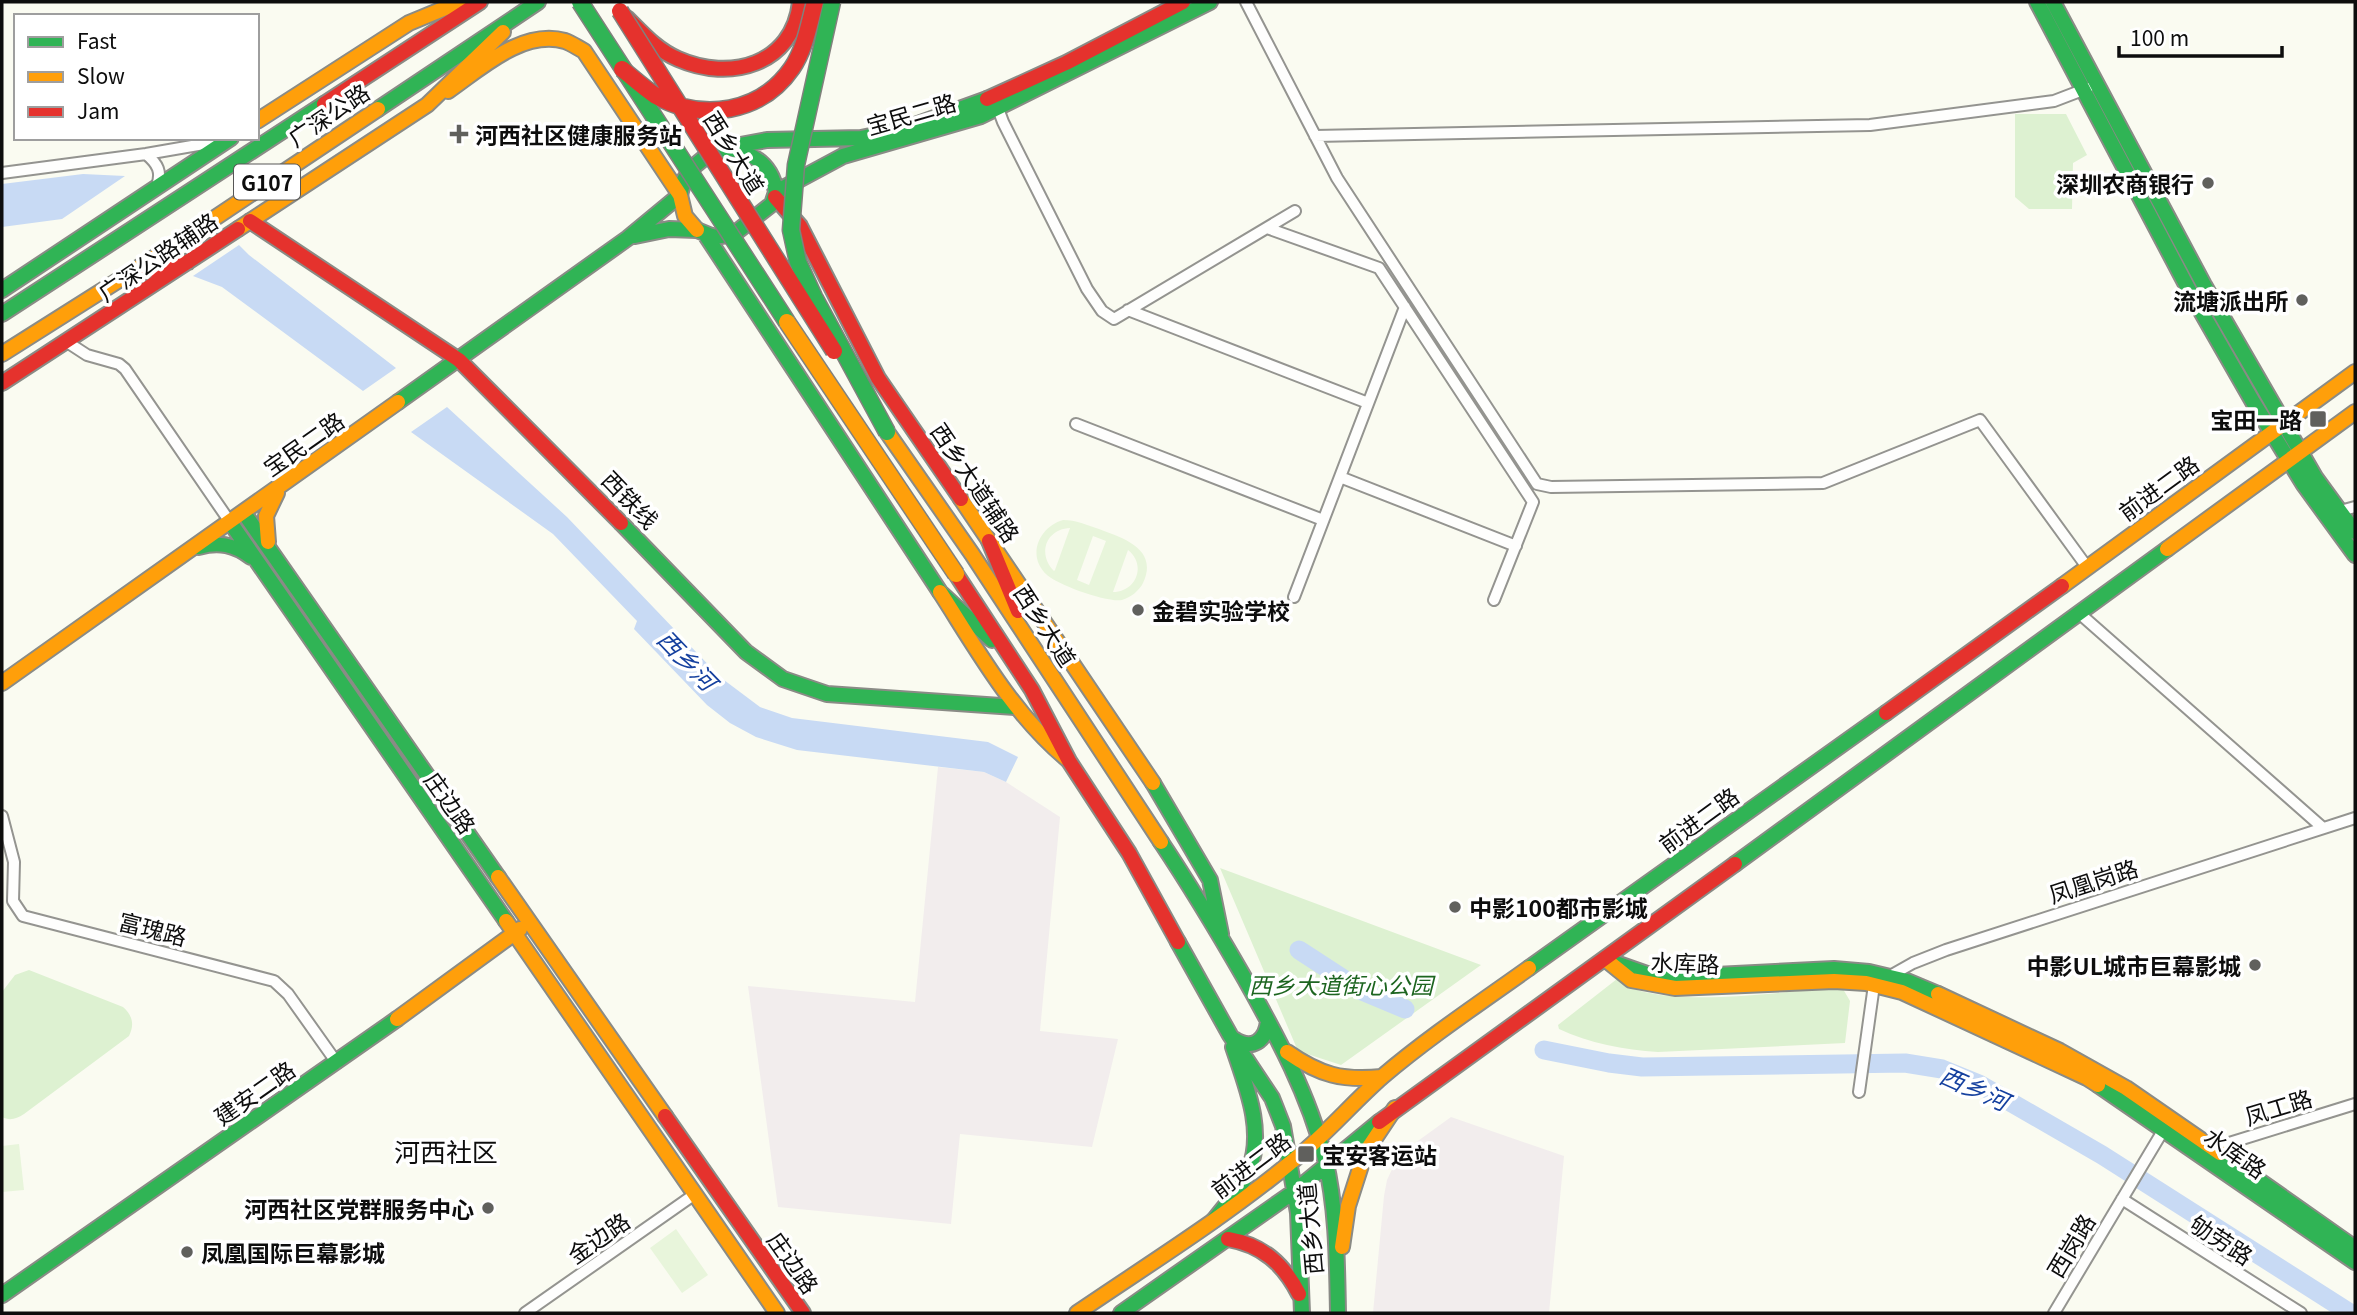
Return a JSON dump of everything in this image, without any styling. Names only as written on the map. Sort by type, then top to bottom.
[{"type":"main road","points":[[259,120],[409,23],[435,2]]},
{"type":"main road","points":[[409,23],[460,2]]},
{"type":"main road","name":"广深公路","points":[[2,314],[480,2]]},
{"type":"main road","name":"西乡大道","points":[[580,2],[1010,656],[1069,761],[1129,853],[1230,1035],[1272,1098],[1283,1126],[1292,1163],[1302,1306]]},
{"type":"main road","points":[[617,7],[650,41],[681,60],[719,70],[740,69],[758,64],[776,52],[791,33],[800,2]]},
{"type":"main road","points":[[622,69],[653,94],[690,109],[728,111],[748,106],[780,84],[792,67],[801,50],[815,2]]},
{"type":"main road","points":[[832,2],[796,165],[791,230],[798,262],[814,297],[887,432]]},
{"type":"main road","name":"宝民二路","points":[[2,683],[628,238],[680,195],[682,179],[703,160],[723,150],[762,141],[783,139],[838,142],[865,137],[996,103],[1183,2]]},
{"type":"main road","name":"宝民二路","points":[[628,238],[669,229],[723,237],[734,234],[765,211],[776,195],[807,174],[844,156],[945,128],[1210,2]]},
{"type":"main road","points":[[2038,2],[2204,285],[2277,427],[2355,555]]},
{"type":"main road","points":[[2053,2],[2090,87]]},
{"type":"main road","name":"广深公路","points":[[2,354],[129,274],[534,4]]},
{"type":"main road","name":"广深公路辅路","points":[[2,383],[427,105],[534,4]]},
{"type":"main road","name":"西乡大道","points":[[617,7],[780,268],[887,432],[1132,795],[1221,936],[1268,1021],[1311,1112],[1320,1139],[1335,1233],[1338,1313]]},
{"type":"main road","points":[[427,105],[522,42],[544,38],[563,40],[584,51],[680,195],[685,216],[701,232],[1016,707],[1049,744],[1069,761]]},
{"type":"main road","points":[[2,290],[228,140]]},
{"type":"main road","name":"西乡大道辅路","points":[[723,150],[742,151],[759,159],[773,177],[776,195],[800,226],[878,378],[1137,757],[1200,860],[1209,880],[1221,936]]},
{"type":"main road","points":[[800,226],[798,200],[807,174]]},
{"type":"main road","name":"西铁线","points":[[250,221],[459,359],[746,652],[775,675],[795,685],[827,694],[1016,707]]},
{"type":"main road","points":[[129,274],[188,262]]},
{"type":"main road","name":"前进二路","points":[[1077,1313],[1214,1220],[1292,1163],[1382,1077],[1434,1036],[2355,372]]},
{"type":"main road","name":"前进二路","points":[[1121,1313],[1295,1191],[1395,1108],[1605,959],[2355,412]]},
{"type":"main road","points":[[2294,456],[2348,509],[2355,532]]},
{"type":"main road","points":[[273,554],[264,523],[267,509],[286,483]]},
{"type":"main road","name":"庄边路","points":[[244,513],[803,1313]]},
{"type":"main road","name":"庄边路","points":[[230,522],[778,1313]]},
{"type":"main road","points":[[989,541],[1032,645]]},
{"type":"main road","points":[[188,552],[217,543],[231,545],[258,562]]},
{"type":"main road","points":[[940,592],[1010,656]]},
{"type":"main road","name":"建安二路","points":[[2,1296],[337,1063],[530,922]]},
{"type":"main road","name":"水库路","points":[[1605,959],[1650,975],[1676,977],[1834,969],[1869,972],[1907,981],[2060,1051],[2126,1088],[2167,1124],[2355,1262]]},
{"type":"main road","name":"水库路","points":[[1605,959],[1631,980],[1675,988],[1835,981],[1874,985],[1902,992],[2055,1062],[2213,1148],[2355,1248]]},
{"type":"main road","points":[[1230,1035],[1245,1045],[1257,1044],[1265,1037],[1268,1021]]},
{"type":"main road","points":[[1214,1220],[1250,1169],[1254,1152],[1252,1117],[1230,1035]]},
{"type":"main road","points":[[1284,1051],[1317,1072],[1332,1078],[1350,1080],[1382,1077]]},
{"type":"main road","points":[[1337,1273],[1356,1177],[1365,1153],[1395,1108]]},
{"type":"main road","points":[[1228,1239],[1244,1241],[1272,1256],[1293,1280],[1302,1306]]},
{"type":"street","points":[[1246,2],[1337,178],[1536,484],[1551,487],[1823,483],[1980,420],[2087,567]]},
{"type":"street","points":[[1315,136],[1870,125],[2053,101],[2090,87]]},
{"type":"street","points":[[996,103],[1087,289],[1102,311],[1114,319],[1295,211]]},
{"type":"street","points":[[2,173],[146,154],[224,140]]},
{"type":"street","points":[[146,154],[159,169],[157,186]]},
{"type":"street","points":[[1267,228],[1379,268],[1533,502],[1494,600]]},
{"type":"street","points":[[1294,597],[1405,307]]},
{"type":"street","points":[[1128,310],[1368,403]]},
{"type":"street","name":"庄边路","points":[[67,342],[87,355],[119,364],[125,369],[230,522]]},
{"type":"street","points":[[1076,424],[1323,520]]},
{"type":"street","points":[[1339,477],[1516,546]]},
{"type":"street","points":[[2079,613],[2323,828]]},
{"type":"street","name":"富瑰路","points":[[2,816],[14,862],[13,901],[23,916],[274,981],[288,994],[337,1063]]},
{"type":"street","name":"凤凰岗路","points":[[1874,985],[1913,963],[1946,950],[2355,818]]},
{"type":"street","points":[[1859,1093],[1874,985]]},
{"type":"street","name":"凤工路","points":[[2213,1148],[2355,1104]]},
{"type":"street","name":"西岗路","points":[[2054,1313],[2167,1124]]},
{"type":"street","name":"金边路","points":[[525,1313],[695,1194]]},
{"type":"street","name":"劬劳路","points":[[2122,1199],[2301,1313]]},
{"type":"shaded area","points":[[938,767],[984,772],[1006,782],[1060,817],[1040,1031],[1118,1039],[1092,1147],[960,1134],[951,1224],[778,1207],[748,986],[915,1002]]},
{"type":"shaded area","points":[[1451,1117],[1564,1156],[1549,1313],[1373,1313],[1387,1180],[1404,1151]]},
{"type":"green space","points":[[2015,114],[2066,114],[2087,155],[2073,163],[2072,209],[2029,209],[2015,197]]},
{"type":"green space","points":[[1063,520],[1081,523],[1128,541],[1142,553],[1146,561],[1147,571],[1141,586],[1122,600],[1106,599],[1061,584],[1047,575],[1037,559],[1038,543],[1047,529]],"holes":[[[1070,528],[1055,570],[1054,571],[1046,557],[1047,544],[1055,533]],[[1093,536],[1106,541],[1089,585],[1077,580]],[[1128,550],[1137,563],[1136,577],[1128,588],[1113,592]]]},
{"type":"green space","name":"西乡大道街心公园","points":[[1220,868],[1481,965],[1341,1065],[1298,1051]]},
{"type":"green space","points":[[29,970],[123,1007],[129,1013],[132,1028],[129,1036],[24,1114],[8,1119],[2,1117],[2,992],[15,975]]},
{"type":"green space","points":[[1617,979],[1634,989],[1659,995],[1689,997],[1755,995],[1837,987],[1843,989],[1850,1001],[1845,1043],[1658,1052],[1607,1045],[1559,1029],[1558,1025]]},
{"type":"green space","points":[[19,1144],[24,1190],[2,1192],[2,1146]]},
{"type":"green space","points":[[676,1229],[708,1275],[682,1293],[650,1248]]},
{"type":"water","points":[[83,174],[125,176],[62,219],[2,227],[2,184]]},
{"type":"water","points":[[239,245],[396,368],[363,391],[222,287],[193,276]]},
{"type":"water","points":[[447,407],[567,517],[720,677],[760,707],[792,718],[988,742],[1018,757],[1006,782],[984,772],[797,750],[756,737],[730,723],[707,705],[634,629],[637,621],[553,534],[411,432]]},
{"type":"waterway","name":"西乡河","points":[[1299,950],[1362,991],[1405,1009]]},
{"type":"waterway","name":"西乡河","points":[[1544,1050],[1642,1067],[1905,1063],[1942,1069],[1979,1084],[2102,1155],[2350,1313]]},
{"type":"traffic: fast","points":[[378,109],[538,2]]},
{"type":"traffic: fast","points":[[580,2],[787,322]]},
{"type":"traffic: fast","points":[[832,2],[796,165],[791,230],[798,262],[814,297],[887,432]]},
{"type":"traffic: fast","points":[[635,236],[669,229],[697,230],[714,237],[734,234],[772,204],[776,192],[843,156],[981,116],[1210,2]]},
{"type":"traffic: fast","points":[[2037,2],[2190,292],[2253,402],[2304,485],[2355,555]]},
{"type":"traffic: fast","points":[[2053,2],[2204,285],[2315,477],[2355,532]]},
{"type":"traffic: fast","points":[[398,402],[628,238],[680,195],[684,180],[692,168],[704,158],[735,146],[767,140],[861,138],[904,129],[987,99]]},
{"type":"traffic: fast","points":[[2,314],[324,104]]},
{"type":"traffic: fast","points":[[2,290],[228,140]]},
{"type":"traffic: fast","points":[[731,149],[748,154],[767,168],[776,192]]},
{"type":"traffic: fast","points":[[705,234],[940,592]]},
{"type":"traffic: fast","points":[[244,513],[498,877]]},
{"type":"traffic: fast","points":[[230,522],[506,921]]},
{"type":"traffic: fast","points":[[621,523],[746,652],[783,679],[827,694],[1015,707]]},
{"type":"traffic: fast","points":[[199,547],[226,545],[251,557]]},
{"type":"traffic: fast","points":[[1735,864],[2167,549]]},
{"type":"traffic: fast","points":[[940,592],[992,640]]},
{"type":"traffic: fast","points":[[1529,968],[1886,713]]},
{"type":"traffic: fast","points":[[1153,783],[1210,880],[1221,934]]},
{"type":"traffic: fast","points":[[1161,842],[1257,1000],[1291,1066],[1310,1112],[1325,1159],[1332,1197],[1338,1313]]},
{"type":"traffic: fast","points":[[1178,942],[1230,1035],[1272,1098],[1283,1126],[1298,1213],[1302,1313]]},
{"type":"traffic: fast","points":[[1613,962],[1650,975],[1676,977],[1834,969],[1869,972],[1907,981],[1938,994]]},
{"type":"traffic: fast","points":[[2,1295],[397,1019]]},
{"type":"traffic: fast","points":[[1234,1039],[1247,1044],[1257,1042],[1264,1034],[1268,1021]]},
{"type":"traffic: fast","points":[[1214,1220],[1242,1184],[1249,1170],[1255,1139],[1252,1108],[1233,1047]]},
{"type":"traffic: fast","points":[[2098,1085],[2355,1262]]},
{"type":"traffic: fast","points":[[1121,1313],[1295,1191],[1379,1122]]},
{"type":"traffic: fast","points":[[2220,1153],[2355,1248]]},
{"type":"traffic: slow","points":[[259,120],[409,23],[460,2]]},
{"type":"traffic: slow","points":[[238,229],[427,105],[503,32]]},
{"type":"traffic: slow","points":[[448,91],[488,62],[518,46],[549,39],[572,44],[584,51],[680,195],[685,216],[697,230]]},
{"type":"traffic: slow","points":[[2,354],[179,242],[378,109]]},
{"type":"traffic: slow","points":[[787,322],[956,574]]},
{"type":"traffic: slow","points":[[2062,586],[2355,372]]},
{"type":"traffic: slow","points":[[2,683],[398,402]]},
{"type":"traffic: slow","points":[[2167,549],[2355,412]]},
{"type":"traffic: slow","points":[[887,432],[972,554],[1161,842]]},
{"type":"traffic: slow","points":[[268,542],[266,516],[277,493]]},
{"type":"traffic: slow","points":[[961,499],[1153,783]]},
{"type":"traffic: slow","points":[[940,592],[1013,702],[1029,722],[1067,759]]},
{"type":"traffic: slow","points":[[498,877],[665,1116]]},
{"type":"traffic: slow","points":[[506,921],[777,1313]]},
{"type":"traffic: slow","points":[[397,1019],[520,929]]},
{"type":"traffic: slow","points":[[1605,959],[1631,980],[1675,988],[1834,981],[1866,983],[1902,992],[2098,1085]]},
{"type":"traffic: slow","points":[[1077,1313],[1239,1203],[1302,1153],[1400,1062],[1529,968]]},
{"type":"traffic: slow","points":[[1938,994],[2060,1051],[2126,1088],[2220,1153]]},
{"type":"traffic: slow","points":[[1287,1052],[1332,1075],[1382,1077]]},
{"type":"traffic: slow","points":[[1342,1247],[1348,1206],[1365,1153],[1395,1108]]},
{"type":"traffic: jam","points":[[324,104],[480,2]]},
{"type":"traffic: jam","points":[[627,18],[657,46],[678,59],[698,66],[738,68],[756,63],[772,54],[785,41],[795,23],[800,2]]},
{"type":"traffic: jam","points":[[622,69],[656,96],[674,104],[712,110],[730,109],[748,103],[764,95],[792,68],[803,45],[815,2]]},
{"type":"traffic: jam","points":[[987,99],[1066,63],[1183,2]]},
{"type":"traffic: jam","points":[[620,11],[834,351]]},
{"type":"traffic: jam","points":[[775,197],[800,226],[878,378],[961,499]]},
{"type":"traffic: jam","points":[[250,221],[459,360],[621,523]]},
{"type":"traffic: jam","points":[[2,383],[238,229]]},
{"type":"traffic: jam","points":[[140,272],[188,262]]},
{"type":"traffic: jam","points":[[989,541],[1018,611]]},
{"type":"traffic: jam","points":[[956,574],[1032,690],[1069,761],[1129,853],[1178,942]]},
{"type":"traffic: jam","points":[[1886,713],[2062,586]]},
{"type":"traffic: jam","points":[[1379,1122],[1735,864]]},
{"type":"traffic: jam","points":[[665,1116],[803,1313]]},
{"type":"traffic: jam","points":[[1228,1239],[1251,1246],[1270,1257],[1286,1273],[1299,1294]]},
{"type":"place","name":"河西社区健康服务站","points":[[459,134]]},
{"type":"place","name":"深圳农商银行","points":[[2208,183]]},
{"type":"place","name":"流塘派出所","points":[[2302,300]]},
{"type":"place","name":"宝田一路","points":[[2318,419]]},
{"type":"place","name":"金碧实验学校","points":[[1138,610]]},
{"type":"place","name":"中影100都市影城","points":[[1455,907]]},
{"type":"place","name":"中影UL城市巨幕影城","points":[[2255,965]]},
{"type":"place","name":"宝安客运站","points":[[1306,1154]]},
{"type":"place","name":"河西社区党群服务中心","points":[[488,1208]]},
{"type":"place","name":"凤凰国际巨幕影城","points":[[187,1252]]},
{"type":"district","name":"河西社区","points":[[446,1150]]}]
